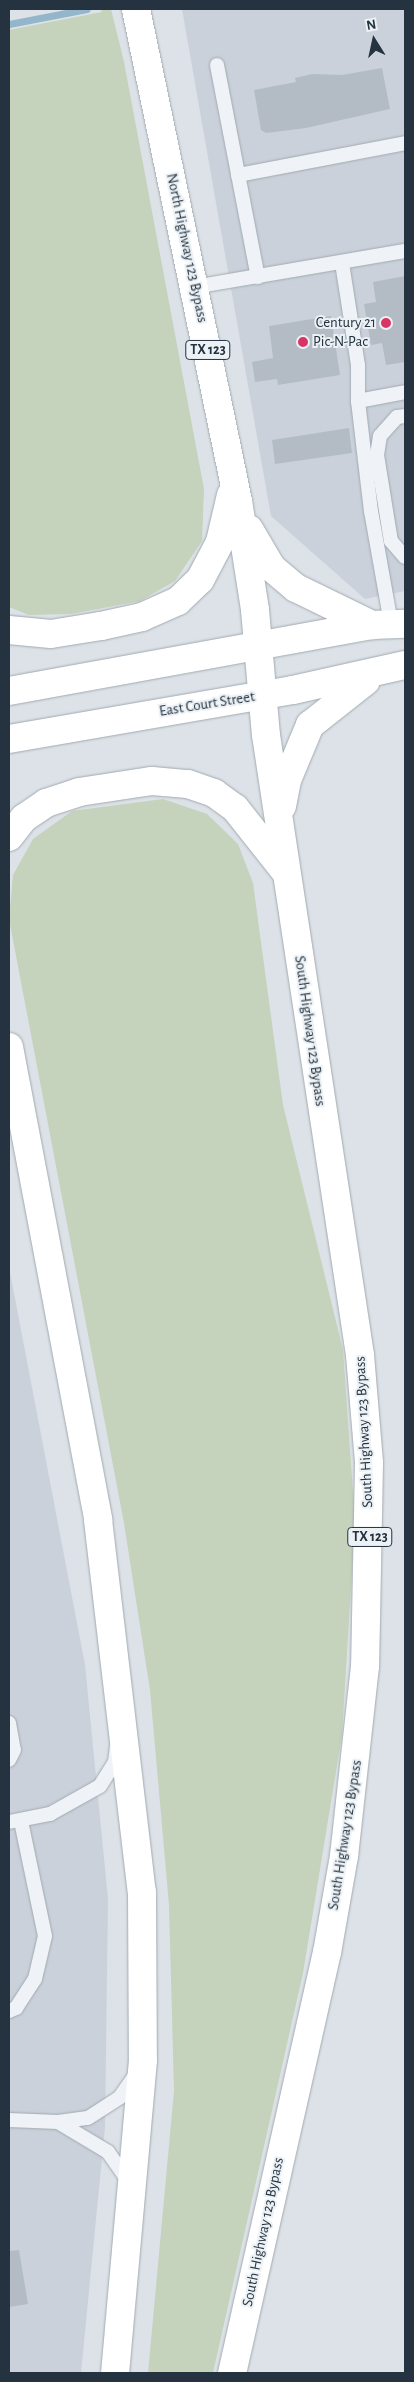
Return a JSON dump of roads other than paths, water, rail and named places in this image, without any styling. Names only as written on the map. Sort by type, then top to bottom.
[{"type":"main road","name":"North Highway 123 Bypass","points":[[136,9],[234,472],[259,646],[262,695]]},
{"type":"main road","points":[[9,630],[51,634],[101,626],[142,617],[178,601],[200,580],[220,542],[234,472]]},
{"type":"main road","points":[[238,501],[254,543],[272,568],[313,598],[389,624]]},
{"type":"main road","points":[[9,691],[389,624]]},
{"type":"main road","name":"East Court Street","points":[[9,739],[379,674],[405,665]]},
{"type":"main road","points":[[279,819],[287,780],[310,725],[344,695],[379,674]]},
{"type":"main road","name":"South Highway 123 Bypass","points":[[232,2373],[327,1952],[344,1856],[356,1770],[370,1573],[369,1463],[360,1355],[262,695]]},
{"type":"main road","points":[[9,837],[24,818],[46,803],[79,792],[152,781],[188,784],[214,793],[235,808],[290,879]]},
{"type":"main road","points":[[9,1047],[98,1520],[124,1709],[142,1892],[143,2060],[133,2196],[115,2373]]},
{"type":"lane","points":[[217,66],[258,277]]},
{"type":"lane","points":[[238,175],[405,143]]},
{"type":"lane","points":[[194,287],[405,251]]},
{"type":"lane","points":[[342,263],[358,365],[358,401],[389,624]]},
{"type":"lane","points":[[358,401],[405,392]]},
{"type":"lane","points":[[405,416],[397,417],[380,436],[377,455],[391,541],[405,557]]},
{"type":"lane","points":[[9,2011],[16,2008],[35,1979],[45,1936],[20,1820],[50,1814],[100,1786],[115,1762],[124,1709]]},
{"type":"lane","points":[[9,1723],[14,1750],[9,1760]]},
{"type":"lane","points":[[9,2120],[58,2122],[104,2110],[120,2097],[143,2060]]},
{"type":"lane","points":[[58,2122],[108,2152],[133,2196]]},
{"type":"waterway","points":[[9,24],[87,9]]},
{"type":"place","name":"Century 21","points":[[386,323]]},
{"type":"place","name":"Pic-N-Pac","points":[[303,342]]}]
